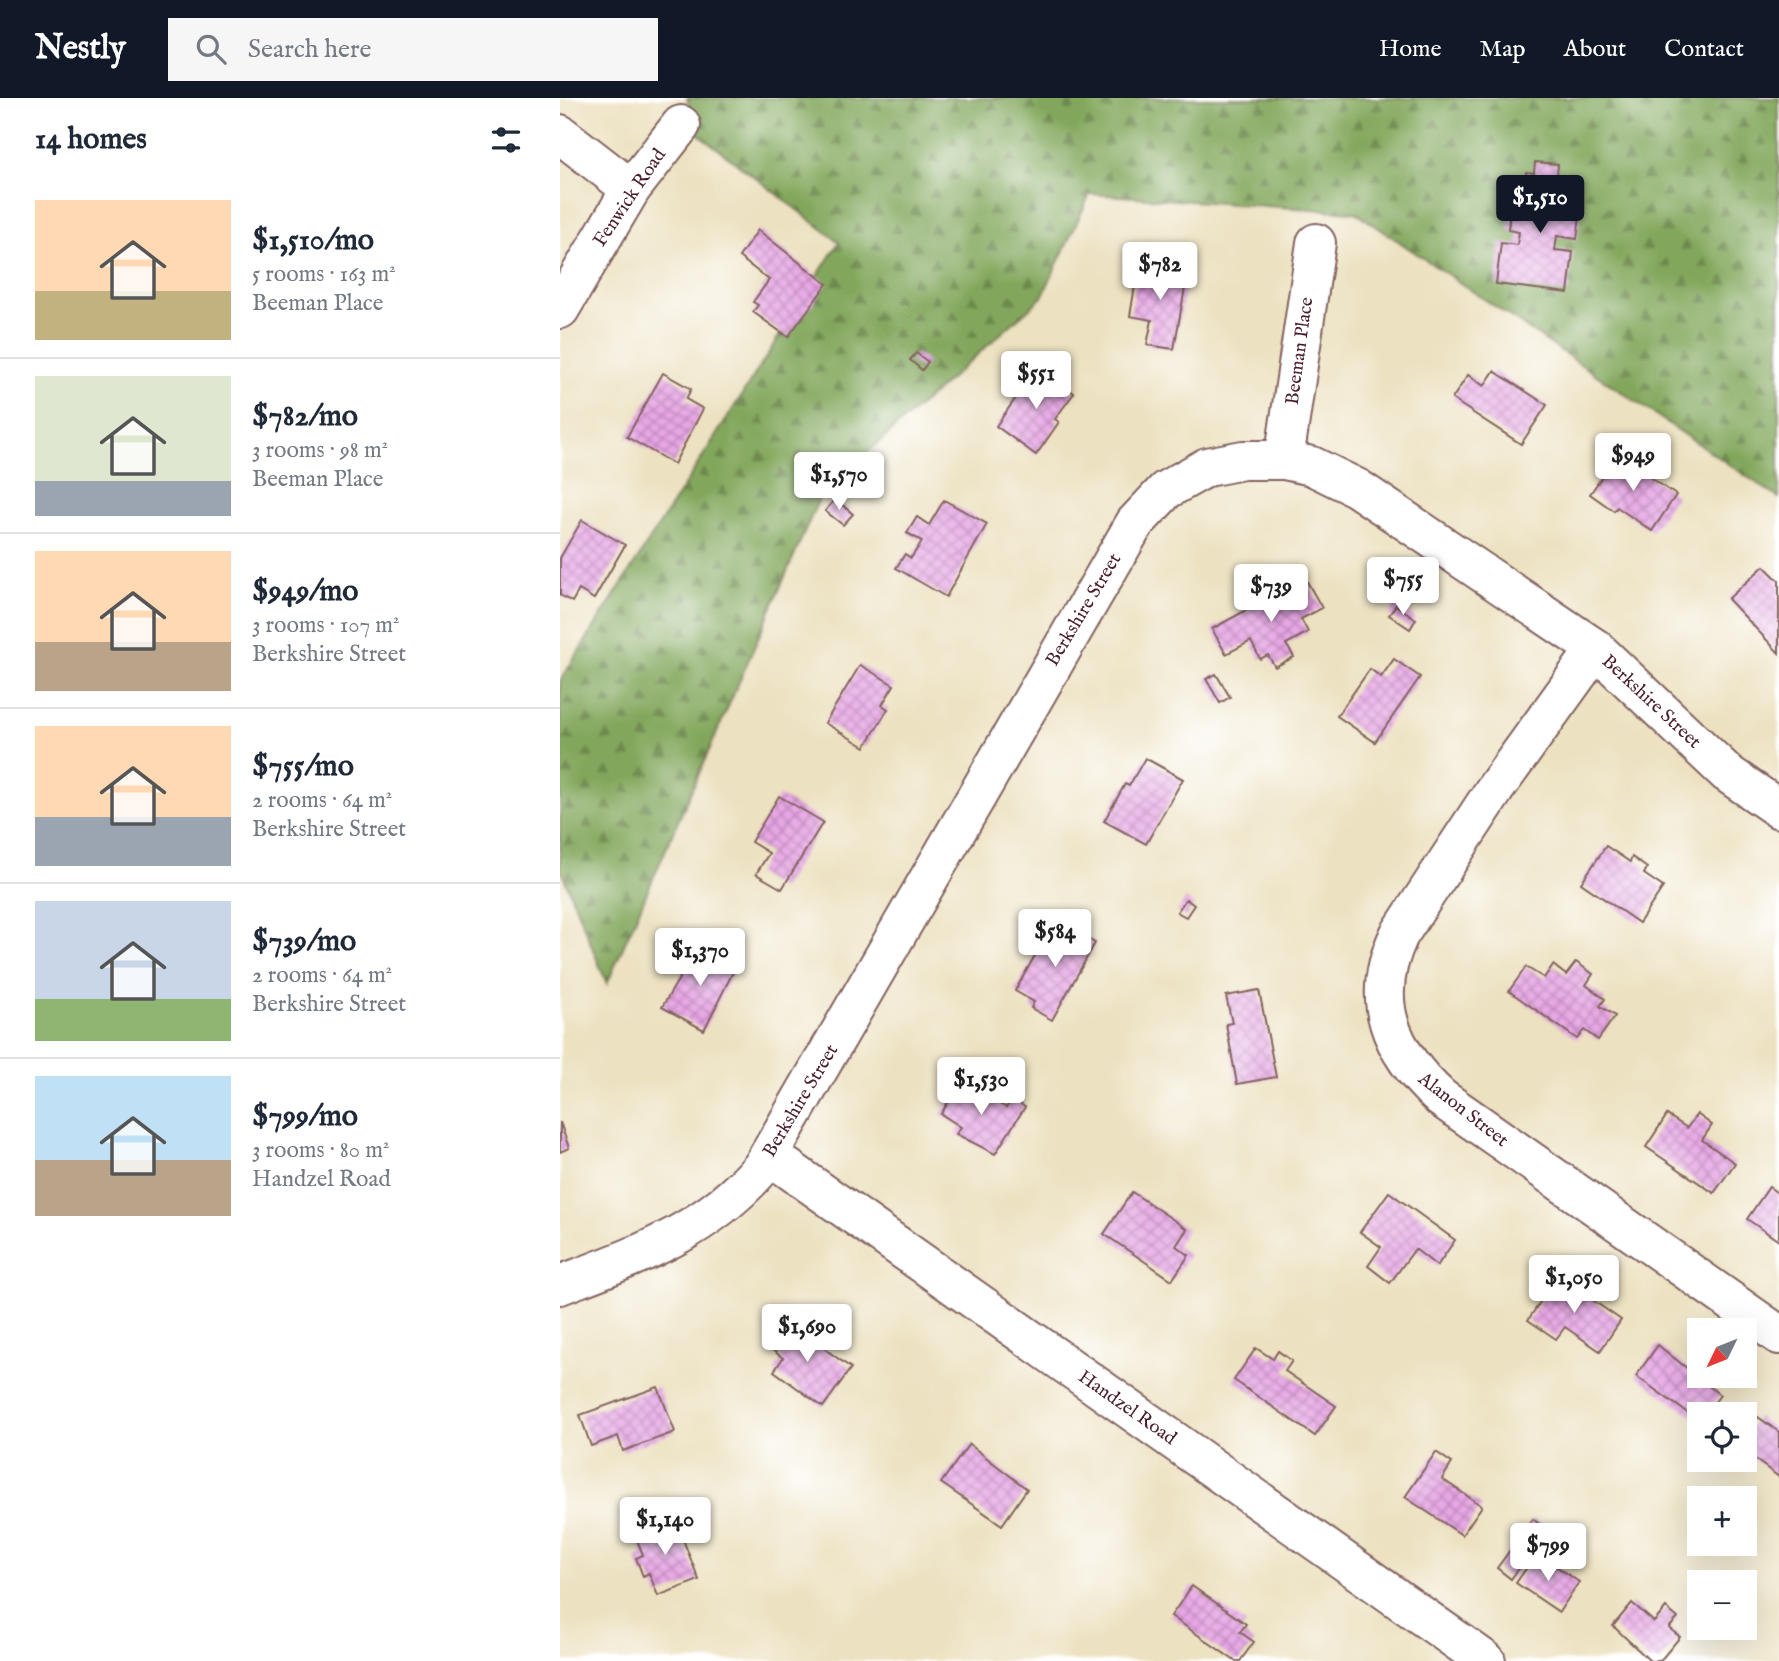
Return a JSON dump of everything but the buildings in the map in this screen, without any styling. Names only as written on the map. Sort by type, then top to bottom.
[{"type":"street","name":"Fenwick Road","points":[[560,309],[631,189],[681,125]]},
{"type":"street","points":[[560,134],[631,189]]},
{"type":"street","name":"Beeman Place","points":[[1284,460],[1316,243]]},
{"type":"street","name":"Berkshire Street","points":[[560,1285],[682,1234],[727,1203],[756,1174],[1135,523],[1166,490],[1190,474],[1243,460],[1284,460],[1312,466],[1357,488],[1596,649],[1727,773],[1779,809]]},
{"type":"street","name":"Alanon Street","points":[[1596,649],[1480,811],[1399,935],[1391,951],[1384,988],[1388,1024],[1398,1049],[1414,1073],[1441,1098],[1779,1335]]},
{"type":"street","name":"Handzel Road","points":[[769,1155],[1486,1661]]},
{"type":"green space","points":[[687,98],[1779,98],[1779,498],[1355,212],[1090,194],[1042,297],[821,494],[607,984],[560,868],[560,681],[839,242],[696,132]]}]
